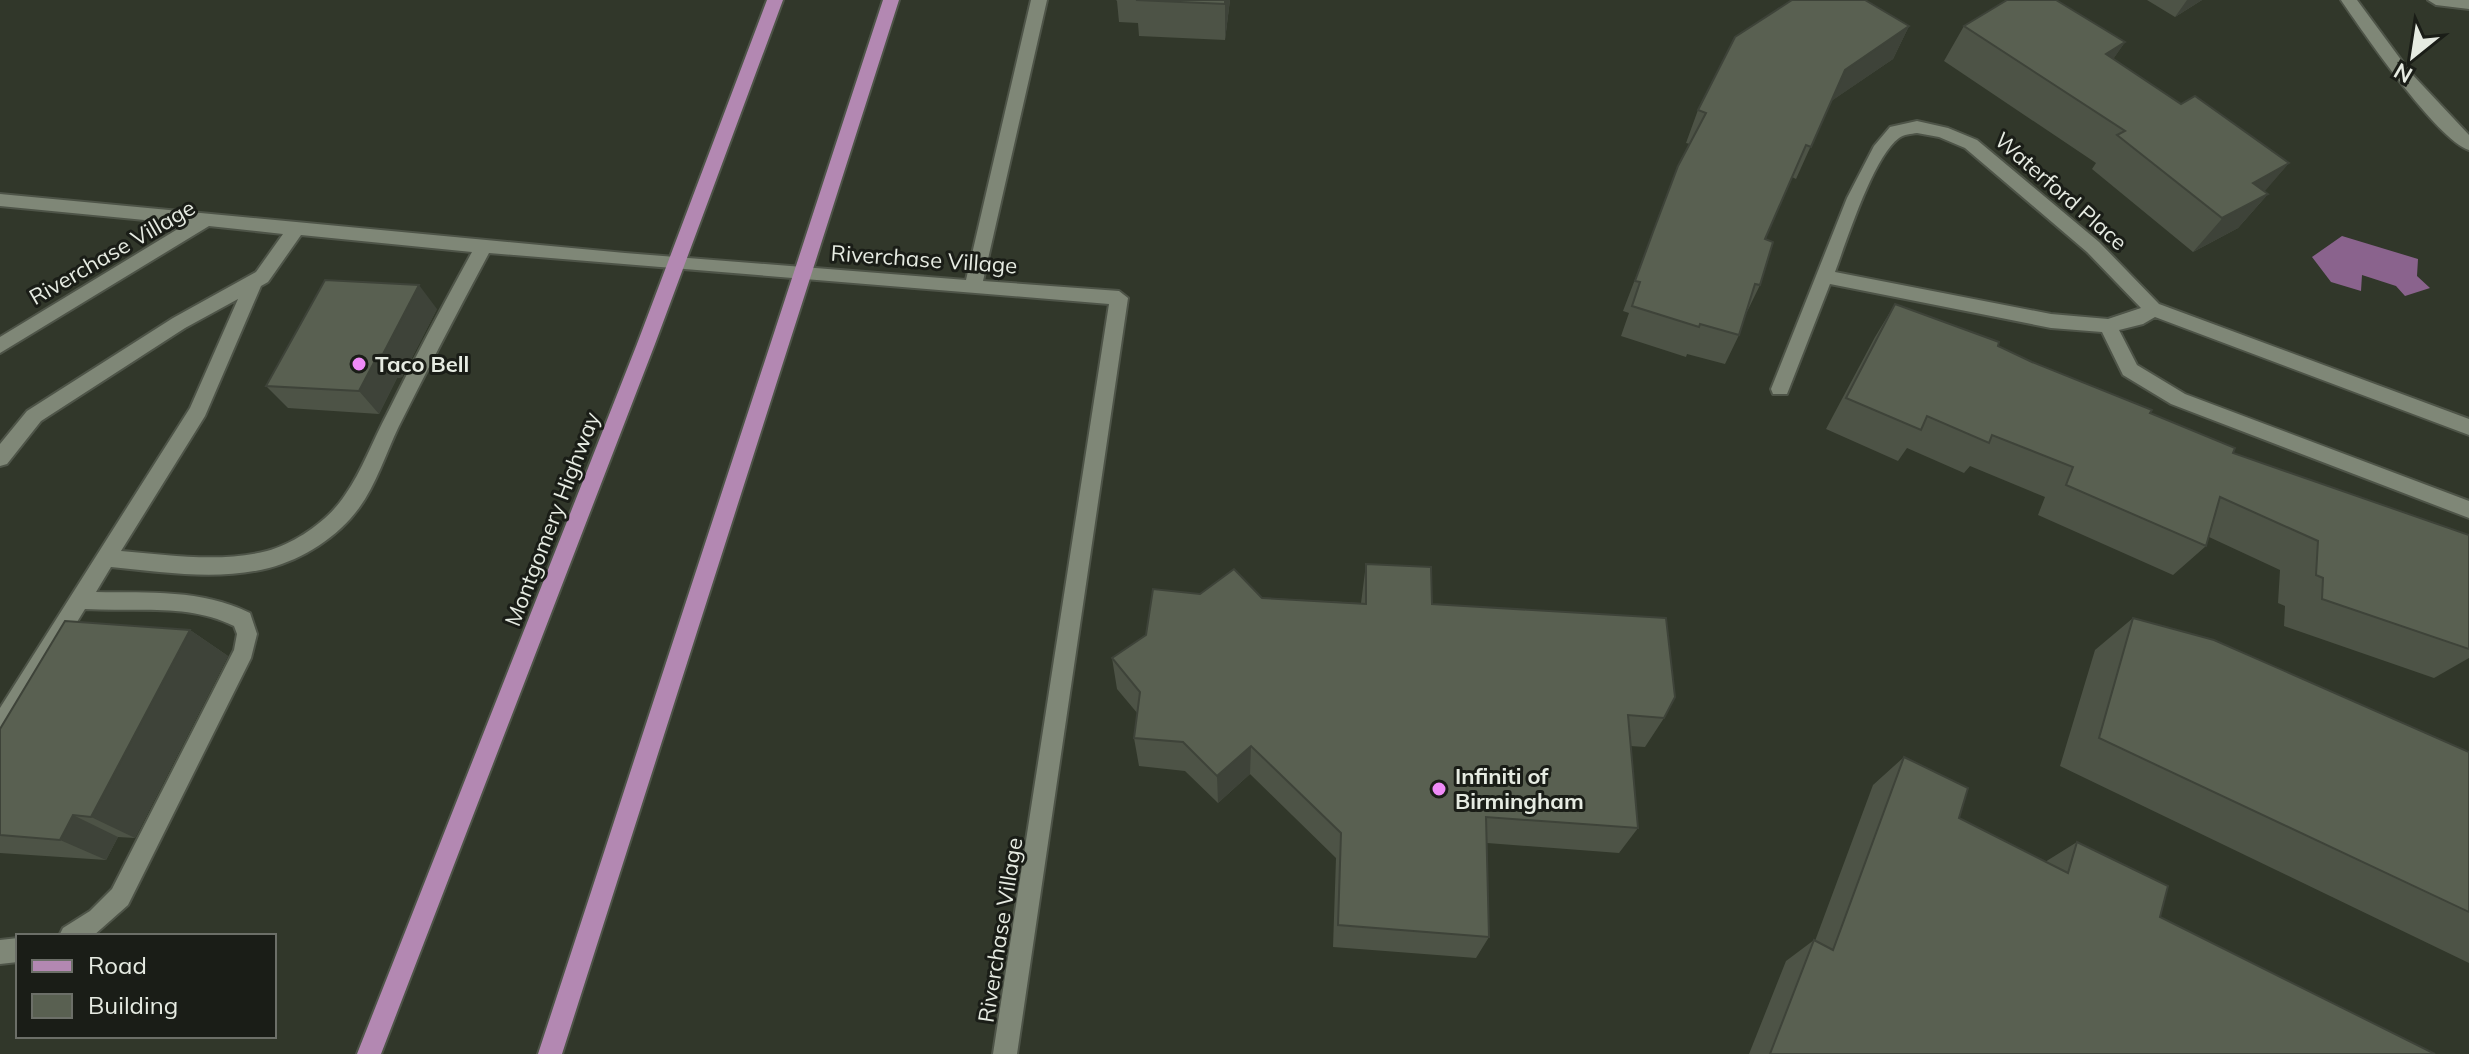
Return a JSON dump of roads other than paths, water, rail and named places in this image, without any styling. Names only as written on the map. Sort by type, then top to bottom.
[{"type":"main road","name":"Montgomery Highway","points":[[369,1054],[775,0]]},
{"type":"main road","points":[[550,1054],[891,0]]},
{"type":"street","points":[[973,287],[1039,0]]},
{"type":"street","points":[[2349,0],[2398,72],[2446,125],[2469,144]]},
{"type":"street","points":[[2436,0],[2469,4]]},
{"type":"street","name":"Waterford Place","points":[[1780,389],[1855,198],[1882,146],[1896,131],[1917,127],[1971,144],[2093,247],[2153,309],[2469,427]]},
{"type":"street","points":[[0,200],[206,220]]},
{"type":"street","name":"Riverchase Village","points":[[0,346],[206,220],[801,274],[1119,298],[1005,1054]]},
{"type":"street","points":[[0,458],[34,416],[179,323],[262,277],[296,229]]},
{"type":"street","points":[[106,558],[254,564],[304,548],[335,523],[352,502],[427,351],[485,245]]},
{"type":"street","points":[[1824,276],[1960,306],[2051,321],[2108,326],[2137,319],[2153,309]]},
{"type":"street","points":[[0,727],[198,411],[254,282]]},
{"type":"street","points":[[2108,326],[2130,370],[2178,399],[2469,510]]},
{"type":"street","points":[[74,934],[98,919],[120,897],[225,691],[244,651],[247,634],[243,620],[230,611],[207,606],[80,600]]},
{"type":"place","name":"Taco Bell","points":[[359,364]]},
{"type":"place","name":"Infiniti of Birmingham","points":[[1439,789]]}]
